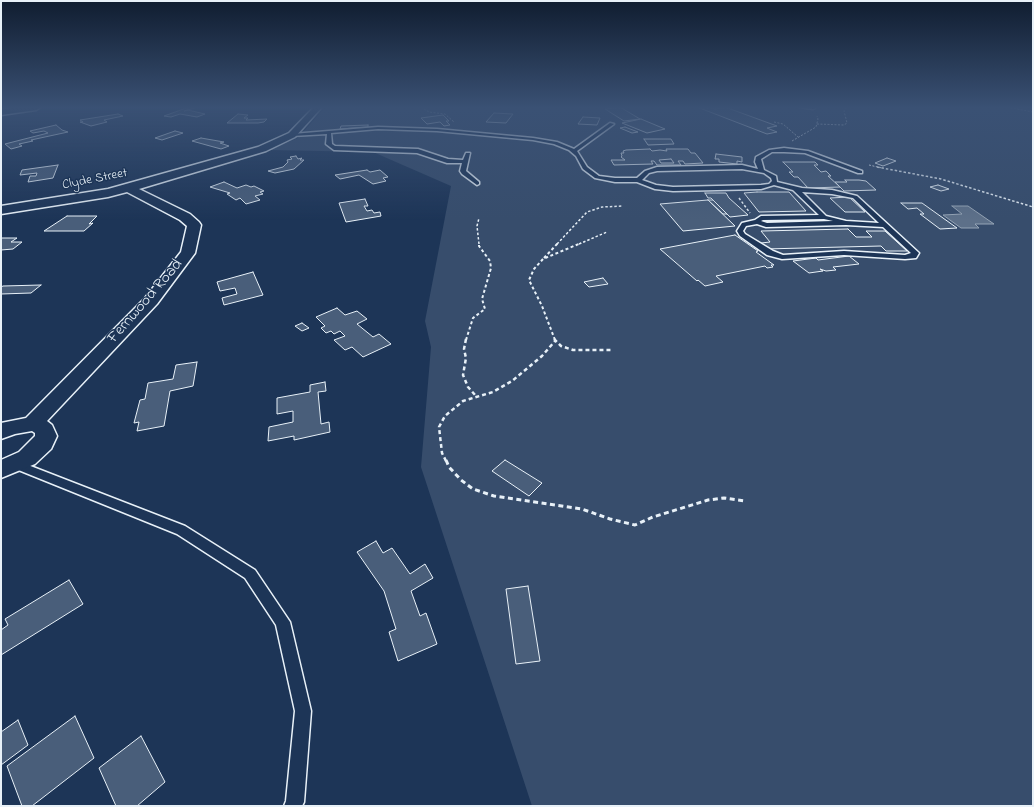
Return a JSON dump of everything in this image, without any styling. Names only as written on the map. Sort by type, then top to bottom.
[{"type":"street","name":"Clyde Street","points":[[1,210],[108,193],[129,188],[262,149],[271,145]]},
{"type":"street","name":"Fernwood Road","points":[[32,424],[151,301],[188,252],[194,225],[185,217],[129,188]]},
{"type":"street","points":[[1,431],[12,427],[32,424],[40,426],[45,430],[46,436],[43,443],[27,458],[6,468]]},
{"type":"lane","points":[[330,145],[334,148],[418,151],[447,161],[465,162]]},
{"type":"lane","points":[[561,145],[574,151],[585,168],[592,174],[601,178],[615,180],[638,180],[656,187],[673,189],[760,187],[774,183],[796,189],[839,193],[855,197],[915,253],[913,256],[885,257],[844,253],[790,258],[778,256],[755,244],[742,235],[740,231],[744,224],[757,222],[766,225],[846,224],[886,226]]},
{"type":"lane","points":[[574,151],[583,145]]},
{"type":"lane","points":[[761,170],[758,158],[771,151],[784,150],[801,151],[860,172]]},
{"type":"lane","points":[[468,154],[463,171],[477,183]]},
{"type":"lane","points":[[638,180],[646,172],[657,169],[742,167],[761,170],[774,177],[774,183]]},
{"type":"lane","points":[[796,189],[824,217]]},
{"type":"lane","points":[[757,222],[761,218],[824,217],[846,224]]},
{"type":"lane","points":[[6,468],[182,530],[250,574],[283,622],[303,711],[295,802],[293,806]]},
{"type":"path","points":[[771,151],[784,145]]},
{"type":"path","points":[[867,165],[941,179],[1033,207]]},
{"type":"path","points":[[612,350],[573,350],[561,346],[555,341],[542,306],[529,280],[534,269],[587,212],[602,207],[623,206]]},
{"type":"path","points":[[476,396],[468,387],[463,375],[466,358],[464,349],[468,330],[473,318],[485,309],[482,299],[491,268],[490,261],[479,246],[477,226],[479,218]]},
{"type":"path","points":[[543,259],[607,232]]},
{"type":"path","points":[[555,341],[545,353],[512,381],[493,392],[476,396],[454,407],[445,416],[439,427],[442,453],[449,467],[461,480],[473,489],[494,496],[582,509],[610,519],[635,525],[653,517],[708,500],[724,498],[745,501]]},
{"type":"shaded area","points":[[282,145],[1033,145],[1033,806],[532,806],[421,467],[431,347],[425,321],[451,186],[373,152],[269,150]]},
{"type":"shaded area","points":[[952,206],[968,206],[994,224],[975,224],[979,228],[961,228],[943,215],[962,214]]},
{"type":"building","points":[[6,145],[22,146],[11,149]]},
{"type":"building","points":[[205,145],[229,146],[221,149]]},
{"type":"building","points":[[650,149],[652,151],[667,151],[666,149],[688,149],[691,153],[695,153],[703,163],[685,164],[683,161],[678,161],[681,165],[657,165],[654,161],[651,161],[653,164],[614,165],[611,160],[625,160],[621,157],[621,153],[624,153],[623,151]],"holes":[[[671,159],[674,163],[661,163],[659,160]]]},
{"type":"building","points":[[716,154],[742,157],[742,162],[737,161],[737,164],[719,162],[719,159],[715,159]]},
{"type":"building","points":[[296,156],[298,159],[302,158],[300,160],[304,160],[294,169],[275,173],[268,171],[283,167],[288,162],[287,160],[292,159],[290,157]]},
{"type":"building","points":[[887,158],[896,161],[883,166],[875,163]]},
{"type":"building","points":[[783,162],[815,162],[818,165],[814,165],[821,172],[826,171],[831,176],[828,176],[840,187],[808,188],[798,177],[794,177],[789,172],[793,172]]},
{"type":"building","points":[[58,165],[53,178],[28,182],[30,176],[36,176],[37,173],[20,175],[22,170]]},
{"type":"building","points":[[367,170],[370,172],[380,170],[388,177],[383,178],[386,181],[373,184],[359,175],[340,179],[335,175]]},
{"type":"building","points":[[845,180],[866,181],[876,190],[844,191],[835,182],[847,182]]},
{"type":"building","points":[[224,182],[237,188],[246,185],[251,187],[254,186],[264,191],[260,192],[263,194],[255,196],[260,200],[246,204],[240,198],[236,200],[227,194],[230,193],[210,187]]},
{"type":"building","points":[[938,185],[949,189],[941,191],[930,187]]},
{"type":"building","points":[[789,192],[806,211],[759,212],[744,193]]},
{"type":"building","points":[[705,193],[726,193],[729,198],[748,215],[730,217],[711,198],[708,198]]},
{"type":"building","points":[[849,197],[865,212],[845,212],[830,198]]},
{"type":"building","points":[[365,199],[368,206],[364,206],[367,211],[372,210],[374,213],[380,212],[381,216],[346,222],[339,203]]},
{"type":"building","points":[[708,200],[735,226],[683,231],[660,204]]},
{"type":"building","points":[[708,200],[713,200],[727,214],[723,214]]},
{"type":"building","points":[[901,203],[922,203],[957,228],[940,229],[920,214],[924,214],[917,208],[908,209]]},
{"type":"building","points":[[67,216],[97,216],[89,224],[93,223],[84,231],[44,231]]},
{"type":"building","points":[[848,229],[856,237],[872,237],[866,231],[885,231],[907,251],[886,251],[881,246],[765,249],[761,243],[770,242],[761,231]]},
{"type":"building","points":[[735,235],[758,251],[756,252],[774,265],[771,265],[773,267],[767,268],[765,266],[716,276],[723,282],[705,286],[698,280],[697,281],[660,249]]},
{"type":"building","points":[[1,238],[17,238],[11,242],[22,242],[13,249],[1,250]]},
{"type":"building","points":[[849,256],[859,264],[833,267],[836,270],[826,271],[820,269],[823,271],[809,273],[793,261],[816,258],[818,260]]},
{"type":"building","points":[[253,272],[263,295],[224,305],[222,298],[237,294],[235,288],[220,291],[217,282]]},
{"type":"building","points":[[603,278],[608,284],[589,287],[584,282]]},
{"type":"building","points":[[41,285],[31,293],[1,294],[1,287],[3,286]]},
{"type":"building","points":[[337,308],[345,315],[357,311],[367,319],[357,324],[373,337],[379,334],[391,344],[363,357],[352,347],[345,350],[334,340],[345,336],[340,331],[334,334],[331,331],[326,333],[321,328],[325,326],[316,317]]},
{"type":"building","points":[[302,323],[309,328],[302,331],[295,326]]},
{"type":"building","points":[[197,362],[193,386],[170,391],[164,426],[137,431],[139,422],[134,423],[140,400],[145,399],[148,383],[173,379],[176,365]]},
{"type":"building","points":[[325,382],[326,391],[318,392],[321,424],[329,422],[330,432],[294,440],[294,436],[268,441],[269,427],[293,422],[293,411],[277,414],[277,398],[310,392],[310,385]]},
{"type":"building","points":[[505,460],[542,483],[529,496],[492,471]]},
{"type":"building","points":[[376,541],[383,553],[392,548],[410,574],[425,564],[433,578],[411,591],[420,616],[426,613],[437,644],[398,661],[389,632],[396,629],[384,591],[357,552]]},
{"type":"building","points":[[69,580],[83,604],[1,655],[1,630],[8,625],[5,619]]},
{"type":"building","points":[[528,586],[540,661],[516,664],[506,589]]},
{"type":"building","points":[[75,716],[94,758],[32,806],[22,806],[7,766]]},
{"type":"building","points":[[18,720],[28,745],[1,765],[1,732]]},
{"type":"building","points":[[141,736],[165,782],[137,806],[116,806],[99,768]]}]
